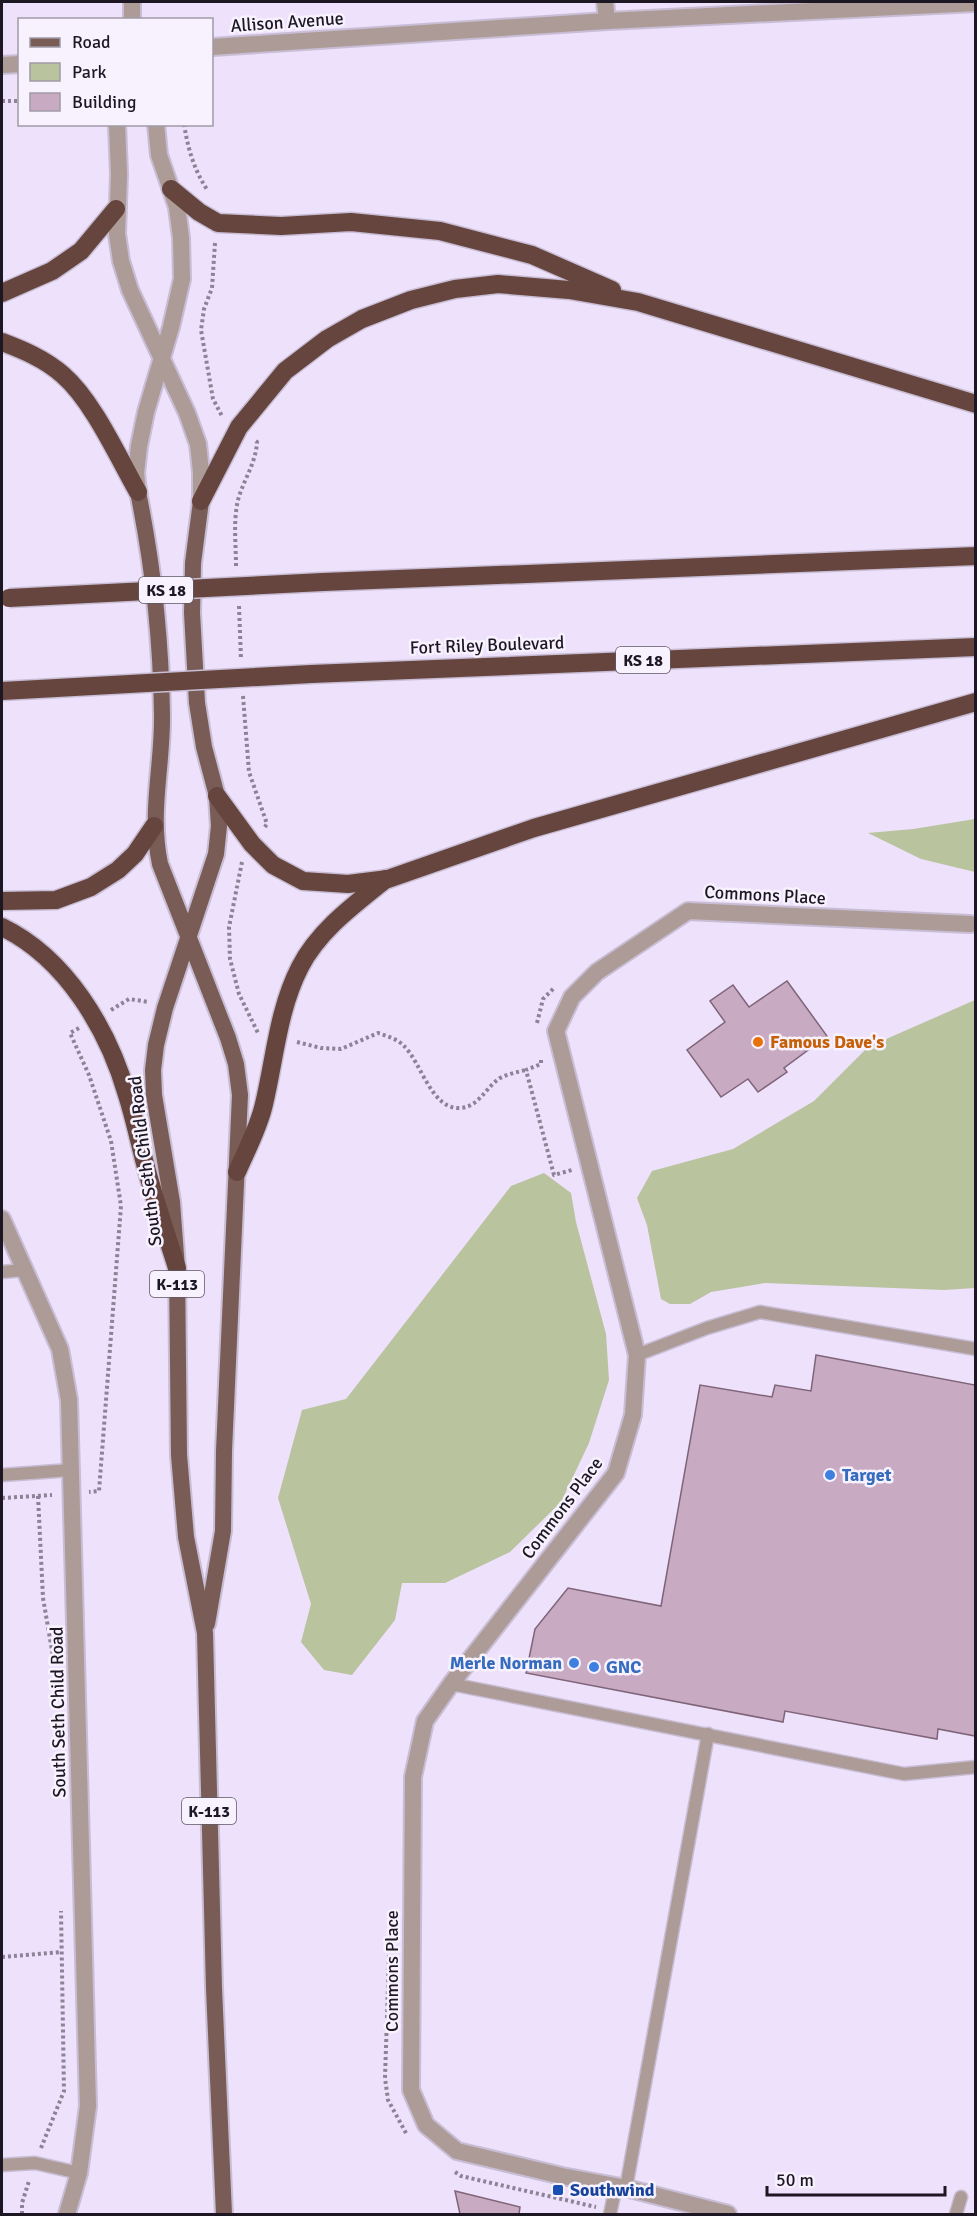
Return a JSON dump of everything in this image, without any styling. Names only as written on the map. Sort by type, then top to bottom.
[{"type":"highway","points":[[171,189],[218,224],[281,226],[351,222],[440,231],[532,255],[638,302]]},
{"type":"highway","points":[[2,293],[52,271],[81,251],[116,209]]},
{"type":"highway","points":[[201,501],[239,427],[285,371],[327,339],[362,319],[422,297],[455,289],[498,284],[569,290],[638,302],[975,404]]},
{"type":"highway","points":[[2,342],[27,351],[63,374],[81,395],[138,492]]},
{"type":"highway","name":"KS 18","points":[[5,598],[323,582],[975,556]]},
{"type":"highway","name":"Fort Riley Boulevard","points":[[2,690],[311,674],[975,647]]},
{"type":"highway","points":[[217,796],[252,844],[273,865],[303,881],[348,884],[388,879],[534,828],[975,702]]},
{"type":"highway","points":[[2,902],[56,900],[91,887],[118,870],[135,855],[154,826]]},
{"type":"highway","points":[[237,1172],[264,1106],[284,1005],[300,966],[326,931],[345,912],[388,879]]},
{"type":"highway","points":[[2,927],[39,951],[63,973],[95,1020],[118,1067],[127,1094],[147,1171],[177,1268]]},
{"type":"main road","name":"South Seth Child Road","points":[[138,492],[150,550],[160,647],[163,715],[154,826],[160,864],[236,1064],[240,1095],[224,1451],[223,1531],[206,1633],[213,1988],[224,2214]]},
{"type":"main road","name":"South Seth Child Road","points":[[201,501],[193,563],[197,703],[204,747],[217,796],[219,826],[216,854],[165,1008],[156,1045],[153,1070],[154,1095],[172,1202],[177,1268],[180,1466],[186,1537],[206,1633]]},
{"type":"street","points":[[132,2],[132,18]]},
{"type":"street","points":[[606,2],[607,21]]},
{"type":"street","name":"Allison Avenue","points":[[213,47],[607,21],[975,3]]},
{"type":"street","points":[[2,65],[18,64]]},
{"type":"street","name":"South Seth Child Road","points":[[117,126],[119,174],[116,209],[120,261],[130,290],[187,413],[198,444],[201,501]]},
{"type":"street","name":"South Seth Child Road","points":[[138,492],[136,473],[146,412],[182,279],[181,238],[171,189],[159,155],[156,126]]},
{"type":"street","name":"Commons Place","points":[[728,2214],[709,2213],[621,2187],[562,2176],[457,2151],[426,2125],[411,2090],[413,1777],[425,1721],[451,1684],[616,1473],[633,1415],[637,1355],[556,1031],[572,997],[597,972],[688,911],[970,924]]},
{"type":"street","name":"South Seth Child Road","points":[[2,1219],[60,1349],[69,1400],[88,2106],[79,2173],[67,2214]]},
{"type":"lane","points":[[2,1272],[24,1270]]},
{"type":"lane","points":[[637,1355],[707,1328],[760,1312],[975,1350]]},
{"type":"lane","points":[[2,1475],[71,1470]]},
{"type":"lane","points":[[451,1684],[904,1774],[975,1767]]},
{"type":"lane","points":[[610,2214],[621,2187],[708,1734]]},
{"type":"lane","points":[[2,2166],[35,2163],[79,2173]]},
{"type":"lane","points":[[956,2214],[961,2197]]},
{"type":"path","points":[[2,101],[18,101]]},
{"type":"path","points":[[535,1031],[543,999],[552,988],[560,987],[572,997]]},
{"type":"path","points":[[215,1004],[239,994]]},
{"type":"path","points":[[2,1498],[99,1491],[121,1206],[111,1141],[89,1075],[70,1033],[129,999],[144,1000],[165,1008]]},
{"type":"path","points":[[498,1079],[542,1064],[539,1053]]},
{"type":"path","points":[[526,1070],[554,1175],[572,1170]]},
{"type":"path","points":[[38,1496],[43,1598],[55,1663]]},
{"type":"path","points":[[22,2214],[22,2203],[35,2163],[64,2091],[61,1910]]},
{"type":"path","points":[[2,1957],[61,1952]]},
{"type":"green space","points":[[975,819],[975,872],[921,859],[868,833],[913,829]]},
{"type":"green space","points":[[975,1000],[975,1288],[944,1290],[765,1283],[711,1292],[690,1304],[670,1304],[661,1299],[647,1225],[637,1198],[652,1171],[733,1149],[814,1101],[868,1047]]},
{"type":"green space","points":[[544,1173],[571,1193],[576,1222],[606,1334],[609,1380],[589,1443],[561,1502],[510,1552],[445,1583],[402,1583],[395,1620],[352,1675],[324,1670],[301,1642],[311,1604],[278,1498],[302,1410],[346,1399],[511,1186]]},
{"type":"building","name":"Famous Dave's","points":[[787,981],[827,1036],[784,1068],[787,1072],[758,1092],[748,1079],[721,1097],[687,1050],[725,1022],[710,1001],[733,985],[749,1007]]},
{"type":"building","name":"Target","points":[[816,1355],[975,1385],[975,1736],[938,1729],[937,1739],[785,1711],[783,1722],[526,1673],[535,1629],[568,1588],[661,1606],[700,1385],[772,1397],[775,1385],[811,1391]]},
{"type":"building","points":[[455,2191],[520,2207],[519,2214],[460,2214]]},
{"type":"place","name":"Famous Dave's","points":[[758,1042]]},
{"type":"place","name":"Target","points":[[830,1475]]},
{"type":"place","name":"Merle Norman","points":[[574,1663]]},
{"type":"place","name":"GNC","points":[[594,1667]]},
{"type":"place","name":"Southwind","points":[[558,2190]]}]
